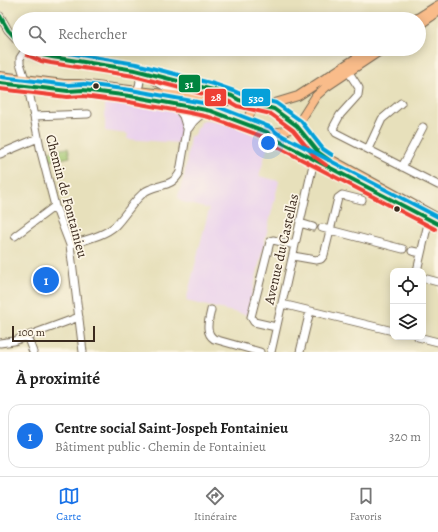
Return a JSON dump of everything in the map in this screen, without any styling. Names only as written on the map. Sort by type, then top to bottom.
[{"type":"main road","points":[[426,12],[438,4]]},
{"type":"main road","points":[[426,20],[438,12]]},
{"type":"main road","points":[[267,132],[285,131],[297,126],[316,96],[362,56]]},
{"type":"main road","points":[[247,124],[250,113],[258,104],[275,103],[298,96],[370,56]]},
{"type":"main road","points":[[0,76],[26,83],[68,91],[83,90],[211,111],[267,132],[273,138],[317,157],[433,217],[438,224]]},
{"type":"main road","points":[[0,83],[79,84],[214,100],[239,100],[258,104],[274,108],[297,126],[304,134],[317,157]]},
{"type":"main road","points":[[304,134],[305,113]]},
{"type":"street","points":[[1,19],[12,33]]},
{"type":"street","name":"Chemin de Fontainieu","points":[[22,56],[20,58],[20,63],[55,206],[70,245],[83,352]]},
{"type":"street","points":[[48,56],[135,70],[213,90],[232,96],[239,100]]},
{"type":"street","points":[[346,69],[359,88],[358,95],[340,115],[333,128],[336,133],[438,186]]},
{"type":"street","points":[[135,70],[140,77],[140,84],[137,90]]},
{"type":"street","points":[[135,70],[182,96],[191,107]]},
{"type":"street","points":[[191,107],[214,100]]},
{"type":"street","points":[[368,149],[382,119],[401,103]]},
{"type":"street","points":[[174,104],[183,116],[186,132]]},
{"type":"street","points":[[70,245],[103,233],[114,226],[145,192],[173,182],[180,172],[191,107]]},
{"type":"street","points":[[186,132],[198,116],[211,111]]},
{"type":"street","points":[[34,116],[88,114]]},
{"type":"street","points":[[402,167],[423,127]]},
{"type":"street","points":[[0,154],[38,138]]},
{"type":"street","name":"Avenue du Castellas","points":[[271,352],[312,168],[317,157]]},
{"type":"street","points":[[292,256],[316,260],[321,259],[324,255],[325,229],[339,196],[342,195],[362,200]]},
{"type":"street","points":[[15,236],[55,206]]},
{"type":"street","points":[[418,268],[433,217]]},
{"type":"street","points":[[300,223],[313,226]]},
{"type":"street","points":[[325,229],[403,249]]},
{"type":"street","points":[[276,327],[254,322],[251,318],[270,242],[273,240],[295,245]]},
{"type":"street","points":[[412,251],[421,253]]},
{"type":"street","points":[[426,279],[438,282]]},
{"type":"street","points":[[282,304],[390,330]]},
{"type":"street","points":[[211,310],[208,333],[211,337],[260,352]]},
{"type":"street","points":[[300,352],[310,311]]},
{"type":"street","points":[[0,343],[14,341],[79,318]]},
{"type":"street","points":[[27,336],[33,352]]},
{"type":"street","points":[[426,339],[438,342]]},
{"type":"shaded area","points":[[105,99],[130,104],[131,101],[177,111],[182,123],[179,143],[127,139],[128,134],[105,131]]},
{"type":"shaded area","points":[[211,120],[239,127],[269,142],[259,176],[279,181],[247,315],[186,301],[209,209],[180,201],[178,196],[185,173],[190,136],[193,136],[201,122]]},
{"type":"green space","points":[[68,148],[70,157],[50,161],[48,151]]},
{"type":"transit line","name":"31","points":[[0,16],[12,34]]},
{"type":"transit line","name":"28","points":[[29,56],[51,63],[134,76],[211,96],[230,102],[237,106],[271,114],[293,130],[315,157],[326,165]]},
{"type":"transit line","name":"31","points":[[48,56],[135,70],[213,90],[232,96],[239,100],[274,109],[297,126],[319,153],[329,160]]},
{"type":"transit line","name":"530","points":[[87,56],[136,64],[214,84],[241,94],[276,103],[301,121],[323,149],[332,155]]},
{"type":"transit line","name":"530","points":[[1,77],[68,85],[84,84],[131,90],[213,105],[270,127],[277,133],[438,217]]},
{"type":"transit line","name":"31","points":[[0,83],[68,91],[83,90],[130,96],[211,111],[267,132],[273,138],[438,224]]},
{"type":"transit line","name":"28","points":[[0,89],[67,97],[83,96],[129,102],[209,117],[264,137],[270,143],[435,229]]},
{"type":"place","name":"Centre social Saint-Jospeh Fontainieu","points":[[46,280]]}]
